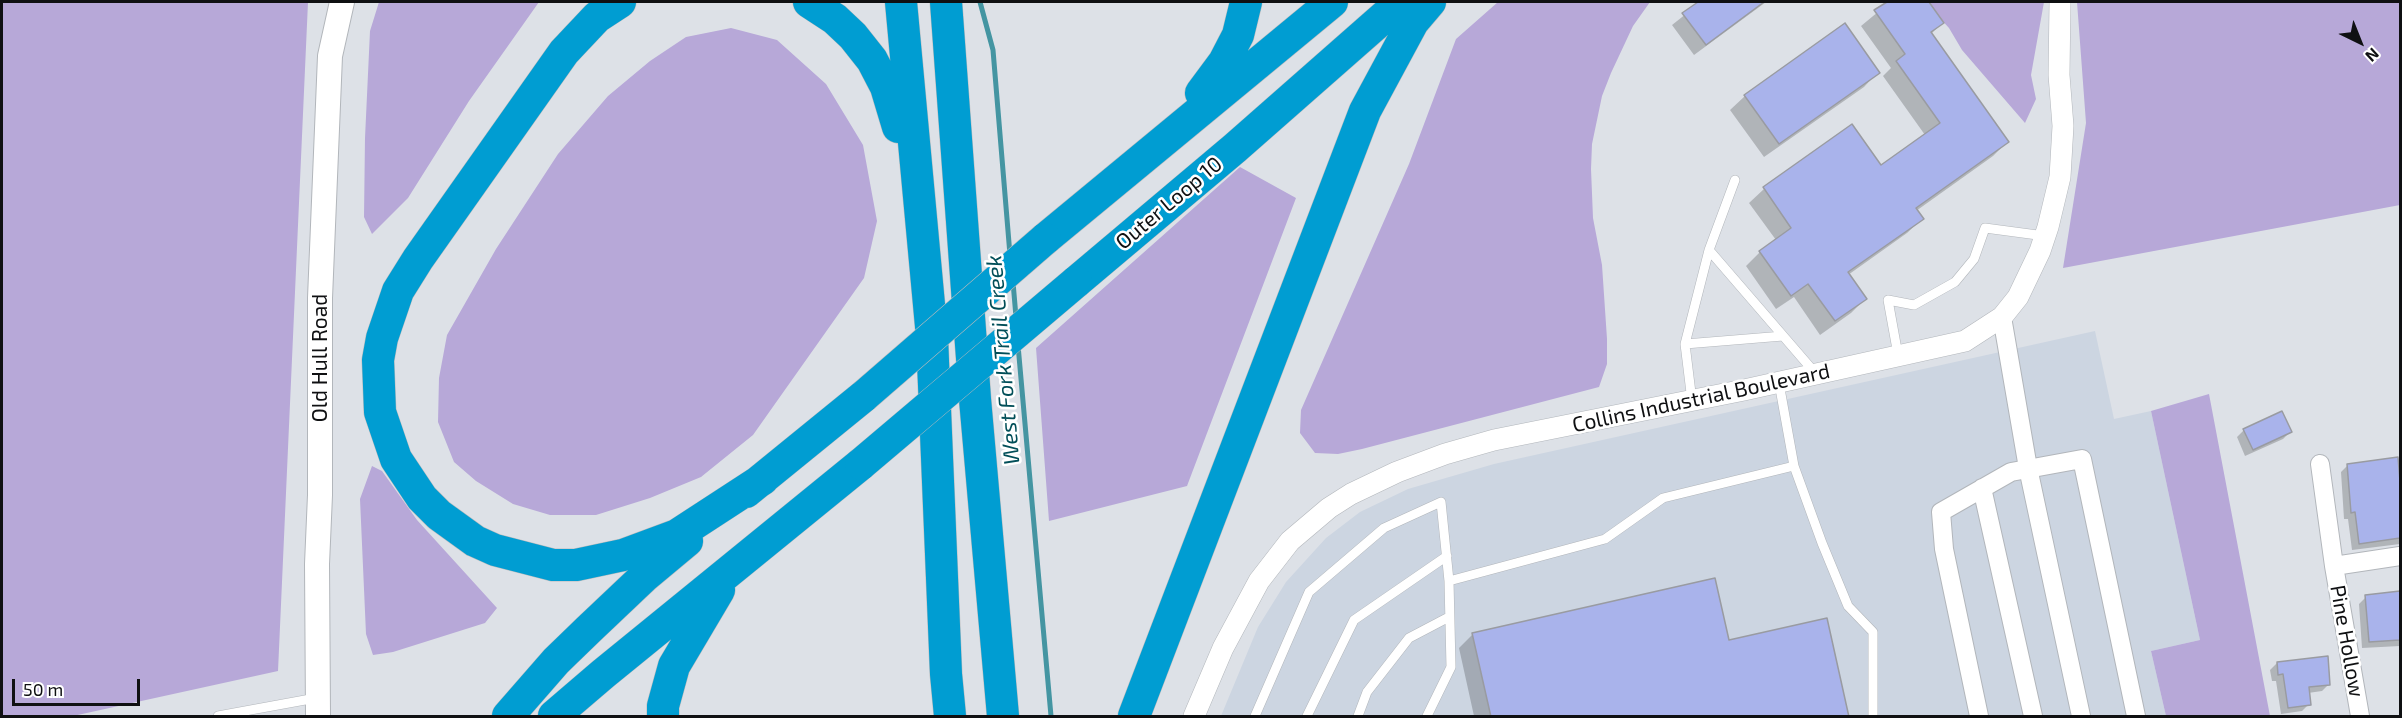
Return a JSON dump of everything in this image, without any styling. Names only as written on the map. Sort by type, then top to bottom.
[{"type":"highway","points":[[620,2],[597,17],[564,52],[418,259],[398,291],[384,330],[378,360],[380,412],[396,459],[422,498],[458,531],[495,550],[553,565],[576,565],[623,555],[677,535],[763,479]]},
{"type":"highway","points":[[809,2],[853,36],[872,60],[886,87],[897,122],[921,227]]},
{"type":"highway","points":[[901,2],[932,337],[945,674],[950,717]]},
{"type":"highway","points":[[946,2],[976,411],[1003,717]]},
{"type":"highway","points":[[1111,182],[1206,88],[1224,62],[1238,35],[1246,2]]},
{"type":"highway","points":[[508,717],[556,662],[645,576],[864,396],[1111,182],[1332,2]]},
{"type":"highway","name":"Outer Loop 10","points":[[554,717],[603,674],[861,464],[1235,148],[1401,2]]},
{"type":"highway","points":[[1134,717],[1365,111],[1413,22],[1430,2]]},
{"type":"highway","points":[[663,717],[663,706],[674,666],[730,572]]},
{"type":"highway","points":[[939,717],[945,674]]},
{"type":"main road","name":"Old Hull Road","points":[[318,707],[317,564],[320,495],[321,276],[330,56],[342,2]]},
{"type":"street","name":"Collins Industrial Boulevard","points":[[1194,717],[1223,648],[1259,581],[1290,541],[1329,508],[1351,494],[1397,472],[1445,454],[1494,440],[1779,383],[1965,341],[2002,317],[2018,297],[2045,236],[2055,202],[2063,126],[2058,51],[2060,2]]},
{"type":"street","points":[[2002,317],[2028,468],[2081,717]]},
{"type":"street","points":[[1979,717],[1944,549],[1941,512],[2011,472],[2082,459],[2136,717]]},
{"type":"street","name":"Pine Hollow","points":[[2320,464],[2334,566],[2360,717]]},
{"type":"street","points":[[1982,488],[2032,717]]},
{"type":"street","name":"Pine Hollow","points":[[2334,566],[2400,556]]},
{"type":"lane","points":[[1692,401],[1685,344],[1709,250],[1735,180]]},
{"type":"lane","points":[[1898,356],[1888,300],[1914,305],[1955,282],[1974,259],[1985,228],[2045,236]]},
{"type":"lane","points":[[1709,250],[1816,374]]},
{"type":"lane","points":[[1685,344],[1783,336]]},
{"type":"lane","points":[[1779,383],[1794,466],[1821,543],[1848,606],[1872,632],[1873,717]]},
{"type":"lane","points":[[1449,581],[1605,539],[1663,498],[1794,466]]},
{"type":"lane","points":[[1255,717],[1310,592],[1384,528],[1441,502],[1449,581],[1451,667],[1427,717]]},
{"type":"lane","points":[[1307,717],[1354,620],[1447,556]]},
{"type":"lane","points":[[1358,717],[1367,692],[1409,638],[1449,616]]},
{"type":"lane","points":[[218,717],[318,707]]},
{"type":"shaded area","points":[[2,2],[308,2],[278,671],[73,716],[2,716]]},
{"type":"shaded area","points":[[379,2],[539,2],[469,101],[408,198],[372,234],[364,217],[365,138],[370,31]]},
{"type":"shaded area","points":[[1498,2],[1650,2],[1633,26],[1611,73],[1602,96],[1592,144],[1593,218],[1602,265],[1607,339],[1607,364],[1599,387],[1362,449],[1338,454],[1315,453],[1300,433],[1301,410],[1409,164],[1456,39]]},
{"type":"shaded area","points":[[1925,2],[2044,2],[2031,75],[2036,99],[2025,123],[1962,50],[1949,28]]},
{"type":"shaded area","points":[[2077,2],[2400,2],[2400,205],[2063,268],[2086,123]]},
{"type":"shaded area","points":[[731,28],[777,40],[826,84],[863,145],[877,221],[864,278],[753,435],[701,477],[650,498],[596,515],[550,515],[513,504],[476,481],[454,462],[438,422],[439,378],[447,335],[496,249],[558,154],[608,96],[650,61],[686,37]]},
{"type":"shaded area","points":[[1240,167],[1296,198],[1187,486],[1049,521],[1036,348]]},
{"type":"shaded area","points":[[2095,331],[2114,419],[2151,411],[2200,640],[2151,651],[2166,716],[1221,716],[1258,627],[1286,582],[1326,538],[1360,512],[1408,489],[1494,464]]},
{"type":"shaded area","points":[[2209,394],[2270,716],[2166,716],[2151,651],[2200,640],[2151,411]]},
{"type":"shaded area","points":[[372,466],[382,471],[417,520],[497,608],[485,623],[393,652],[373,655],[366,634],[360,499]]},
{"type":"building","points":[[1698,2],[1764,2],[1706,45],[1682,13]]},
{"type":"building","points":[[1887,2],[1929,2],[1944,23],[1931,32],[2009,142],[1916,208],[1924,219],[1848,272],[1867,299],[1835,321],[1808,284],[1791,296],[1759,251],[1791,228],[1763,187],[1852,124],[1881,165],[1940,123],[1896,61],[1905,54],[1874,10]]},
{"type":"building","points":[[1845,23],[1880,73],[1779,144],[1744,95]]},
{"type":"building","points":[[2282,411],[2292,432],[2253,450],[2243,429]]},
{"type":"building","points":[[2398,457],[2400,538],[2359,544],[2355,512],[2351,513],[2347,464]]},
{"type":"building","points":[[1715,578],[1729,640],[1827,618],[1849,717],[1491,717],[1472,633]]},
{"type":"building","points":[[2400,591],[2400,640],[2369,642],[2365,595]]},
{"type":"building","points":[[2328,656],[2330,685],[2309,687],[2311,705],[2288,708],[2283,674],[2278,675],[2277,662]]},
{"type":"waterway","name":"West Fork Trail Creek","points":[[980,2],[993,50],[1010,255]]},
{"type":"waterway","name":"West Fork Trail Creek","points":[[1013,282],[1016,317]]},
{"type":"waterway","name":"West Fork Trail Creek","points":[[1018,345],[1051,716]]}]
